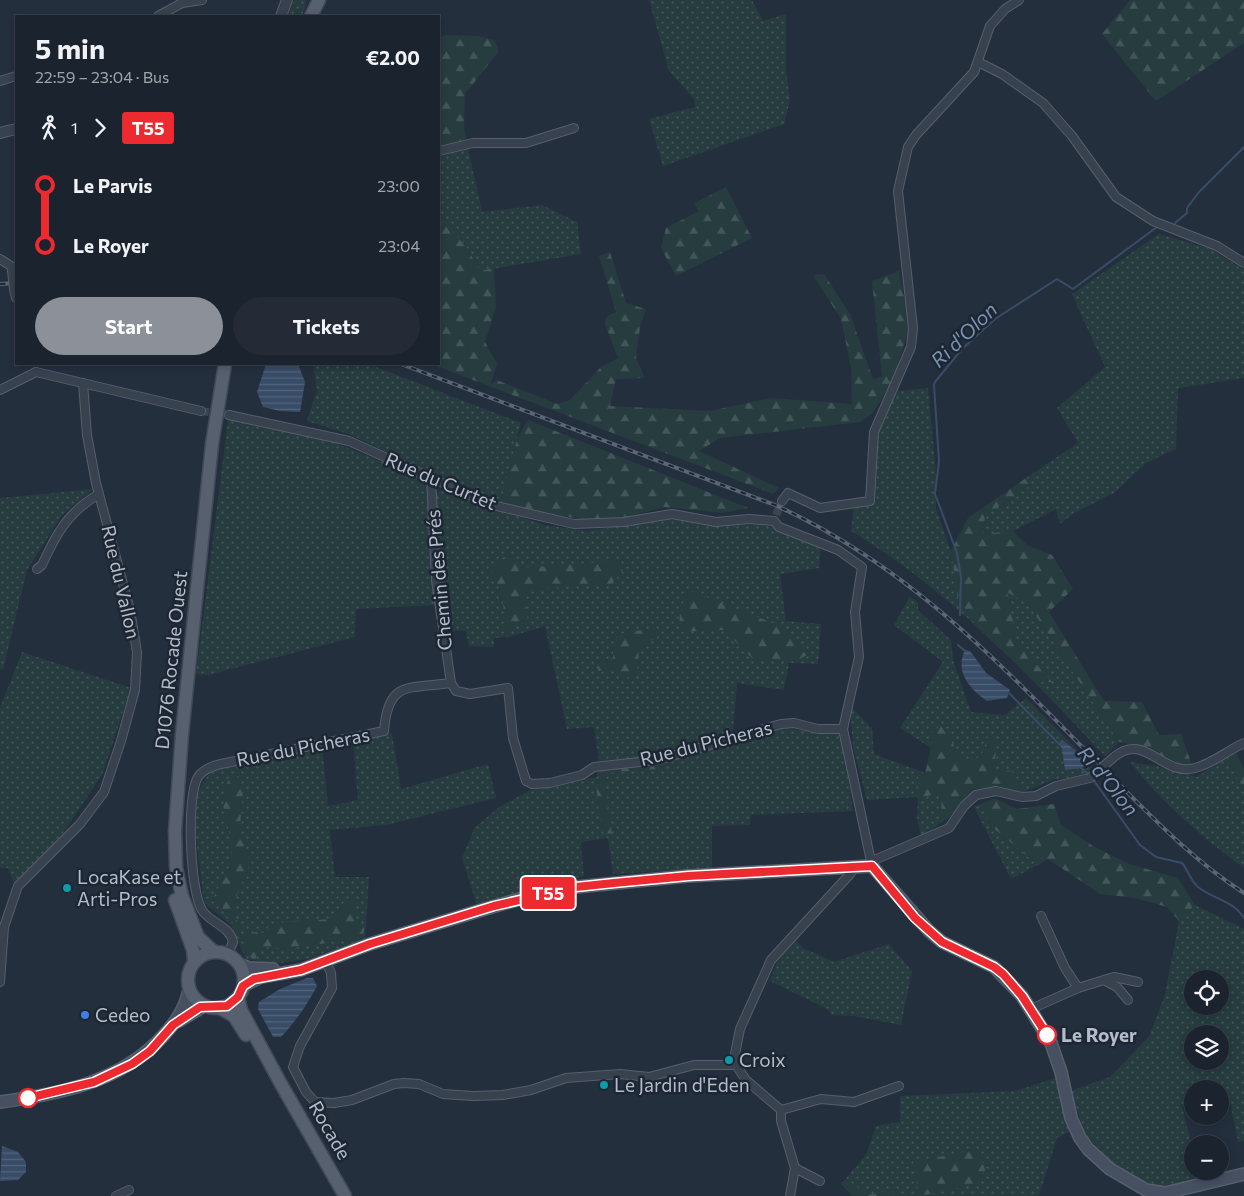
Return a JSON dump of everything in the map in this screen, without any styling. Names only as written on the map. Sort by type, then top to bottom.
[{"type":"main road","points":[[311,15],[317,0]]},
{"type":"main road","name":"D1076 Rocade Ouest","points":[[213,951],[198,937],[182,896],[176,867],[175,831],[182,734],[213,435],[225,365]]},
{"type":"main road","points":[[182,734],[174,779],[168,854],[180,919],[193,950],[194,962]]},
{"type":"main road","points":[[189,990],[195,1000],[204,1006],[220,1008],[233,1002],[241,992],[261,977],[290,973],[312,964],[494,906],[576,887],[688,876],[853,868],[872,864],[929,931],[942,942],[994,967],[1011,983],[1047,1035],[1055,1055],[1071,1118],[1080,1138],[1088,1149],[1110,1169],[1145,1193],[1165,1193],[1244,1174]]},
{"type":"main road","points":[[0,1102],[69,1089],[94,1082],[132,1064],[150,1051],[173,1025],[186,1006],[189,990],[188,975],[199,956],[213,951],[228,954],[239,964],[244,978],[241,992]]},
{"type":"main road","points":[[239,964],[261,969],[312,964]]},
{"type":"main road","name":"Rocade","points":[[241,992],[241,1010],[345,1196]]},
{"type":"main road","points":[[173,1025],[204,1006]]},
{"type":"main road","name":"Rocade","points":[[220,1008],[234,1016],[281,1084]]},
{"type":"main road","points":[[0,1096],[13,1100]]},
{"type":"street","points":[[160,15],[182,3],[202,0]]},
{"type":"street","points":[[281,15],[287,0]]},
{"type":"street","points":[[782,501],[788,493],[820,508],[870,501],[874,432],[911,347],[913,328],[898,191],[908,147],[916,134],[974,72],[990,26],[1005,9],[1019,0]]},
{"type":"street","points":[[978,62],[1002,74],[1043,103],[1072,136],[1116,197],[1153,221],[1218,246],[1244,263]]},
{"type":"street","points":[[0,81],[15,76]]},
{"type":"street","points":[[440,151],[473,143],[526,143],[574,128]]},
{"type":"street","points":[[0,133],[15,129]]},
{"type":"street","points":[[0,259],[13,268],[15,294]]},
{"type":"street","points":[[36,372],[38,365]]},
{"type":"street","points":[[0,390],[36,372],[201,410]]},
{"type":"street","name":"Rue du Vallon","points":[[0,982],[2,928],[18,886],[80,824],[104,792],[121,741],[134,690],[137,652],[130,610],[99,494],[87,435],[83,383]]},
{"type":"street","name":"Rue du Curtet","points":[[229,415],[349,441],[431,476],[492,505],[574,524],[624,522],[672,514],[716,522],[775,518],[779,527],[838,550],[862,567],[855,612],[859,657],[843,729]]},
{"type":"street","name":"Chemin des Prés","points":[[431,476],[436,580],[451,683]]},
{"type":"street","points":[[37,568],[42,565],[57,533],[82,505],[99,494]]},
{"type":"street","name":"Rue du Picheras","points":[[228,954],[233,942],[232,937],[207,915],[198,899],[190,827],[194,790],[198,777],[209,767],[220,764],[384,731],[385,713],[391,698],[402,690],[451,683],[456,691],[470,694],[508,688],[513,738],[526,781],[532,784],[550,783],[582,775],[594,767],[658,760],[781,724],[794,724],[818,729],[843,729]]},
{"type":"street","points":[[843,729],[854,774],[861,821],[872,864],[949,828],[964,806],[976,795],[996,792],[1022,797],[1036,796],[1056,786],[1090,778],[1114,757],[1128,748],[1140,749],[1174,768],[1195,768],[1244,743]]},
{"type":"street","points":[[790,1196],[795,1168],[781,1120],[781,1110],[746,1080],[734,1059],[740,1029],[771,960],[851,873],[853,868]]},
{"type":"street","points":[[1041,916],[1065,968],[1078,988]]},
{"type":"street","points":[[325,960],[331,973],[332,988],[300,1046],[293,1067],[306,1092],[315,1102],[334,1103],[352,1100],[394,1084],[404,1083],[419,1084],[439,1093],[473,1096],[503,1095],[531,1090],[566,1078],[620,1074],[649,1077],[694,1065],[736,1065]]},
{"type":"street","points":[[1030,1009],[1078,988],[1114,977],[1138,982]]},
{"type":"street","points":[[1104,980],[1117,987],[1128,1000]]},
{"type":"street","points":[[781,1110],[822,1099],[854,1102],[899,1086]]},
{"type":"street","points":[[795,1168],[820,1181]]},
{"type":"street","points":[[116,1196],[129,1190]]},
{"type":"green space","points":[[294,0],[307,0],[302,15],[288,15]]},
{"type":"green space","points":[[649,0],[752,0],[763,21],[786,14],[786,71],[790,100],[784,124],[663,166],[649,119],[695,107],[694,99],[669,71]]},
{"type":"green space","points":[[1130,0],[1244,0],[1244,43],[1156,101],[1102,34]]},
{"type":"green space","points":[[446,35],[479,36],[494,40],[499,51],[465,94],[464,127],[467,141],[440,150],[440,38]]},
{"type":"green space","points":[[468,148],[482,212],[542,205],[577,222],[581,254],[480,271],[466,246],[440,219],[440,156]]},
{"type":"green space","points":[[726,187],[752,238],[676,276],[661,248],[666,228],[699,211],[695,203]]},
{"type":"green space","points":[[440,219],[466,246],[480,271],[494,268],[496,307],[485,342],[497,364],[490,385],[497,380],[557,404],[570,400],[601,367],[618,358],[605,324],[606,317],[616,312],[599,256],[610,252],[626,303],[646,309],[640,327],[636,358],[645,378],[616,379],[610,406],[710,411],[771,398],[852,404],[851,367],[841,319],[813,275],[824,274],[850,314],[873,379],[882,377],[872,281],[899,271],[910,326],[892,381],[873,413],[860,422],[720,438],[699,451],[779,488],[773,494],[434,365],[440,365]]},
{"type":"green space","points":[[1159,234],[1211,249],[1244,270],[1244,378],[1178,388],[1176,449],[1146,463],[1114,493],[1074,513],[1060,524],[1056,509],[1013,531],[983,534],[985,515],[1012,499],[1030,485],[1026,478],[1078,443],[1057,408],[1105,367],[1072,294]]},
{"type":"green space","points":[[313,365],[371,365],[521,423],[500,505],[349,434],[307,421],[317,390]]},
{"type":"green space","points":[[928,388],[936,473],[936,508],[951,551],[1029,605],[1119,742],[1105,756],[986,634],[921,579],[851,531],[854,508],[876,500],[878,430],[898,391]]},
{"type":"green space","points":[[228,420],[333,442],[426,479],[437,605],[356,609],[355,637],[208,675],[196,674]]},
{"type":"green space","points":[[528,420],[748,508],[723,513],[664,507],[623,518],[580,519],[500,505],[517,439]]},
{"type":"green space","points":[[1026,478],[1030,485],[1012,499],[985,515],[983,534],[1013,531],[1027,545],[1052,555],[1073,589],[1049,612],[1104,701],[1142,702],[1159,735],[1181,734],[1192,765],[1175,765],[1136,745],[1119,742],[1029,605],[1007,592],[1017,642],[1052,682],[1036,682],[977,627],[958,599],[951,551],[968,518]]},
{"type":"green space","points":[[94,489],[62,515],[27,570],[3,670],[0,668],[0,498]]},
{"type":"green space","points":[[441,490],[544,525],[587,531],[673,518],[712,525],[766,525],[821,549],[819,568],[780,574],[786,621],[821,624],[818,664],[789,663],[784,690],[737,683],[733,732],[671,756],[599,761],[594,727],[567,729],[545,626],[509,637],[494,638],[494,647],[469,646],[466,631],[446,631],[435,494]]},
{"type":"green space","points":[[512,555],[521,568],[615,561],[623,571],[611,584],[536,589],[524,597],[528,621],[507,631],[501,591],[492,578],[491,564],[498,564],[502,558]]},
{"type":"green space","points":[[688,590],[783,627],[807,655],[798,660],[753,659],[724,630],[679,632],[680,610]]},
{"type":"green space","points":[[910,596],[918,603],[918,610],[951,640],[953,660],[971,712],[1005,715],[1026,698],[1094,767],[1084,777],[1056,779],[1023,792],[975,789],[953,814],[921,837],[917,819],[918,797],[867,800],[853,747],[850,706],[872,728],[874,754],[925,773],[931,748],[900,728],[943,662],[894,625]]},
{"type":"green space","points":[[655,628],[657,638],[639,647],[637,674],[626,678],[616,668],[598,671],[599,662],[613,658],[613,647],[618,634]]},
{"type":"green space","points":[[22,652],[131,688],[102,775],[61,836],[14,883],[8,868],[0,868],[0,708]]},
{"type":"green space","points":[[942,724],[962,761],[981,757],[989,734],[997,741],[994,770],[1012,771],[1023,792],[975,789],[953,814],[942,822],[941,793],[918,798],[918,772],[925,773],[932,748],[931,733]]},
{"type":"green space","points":[[778,728],[842,733],[853,811],[751,815],[750,825],[712,826],[712,868],[613,874],[608,838],[581,842],[584,876],[477,906],[462,858],[475,827],[498,808],[534,788],[597,777],[597,769],[666,763]]},
{"type":"green space","points":[[392,733],[401,789],[488,764],[496,798],[386,825],[330,830],[335,877],[369,877],[365,939],[307,959],[274,964],[246,959],[230,924],[204,903],[195,829],[198,791],[210,772],[322,745],[328,806],[358,800],[353,740]]},
{"type":"green space","points":[[1236,753],[1244,769],[1244,792],[1228,756]]},
{"type":"green space","points":[[1228,756],[1244,792],[1244,868],[1183,819],[1130,762],[1162,767],[1197,777]]},
{"type":"green space","points":[[659,764],[658,769],[609,773],[605,780],[612,836],[604,835],[597,800],[600,774],[605,768]]},
{"type":"green space","points":[[233,775],[241,779],[243,789],[240,827],[250,863],[235,900],[236,919],[241,928],[239,931],[214,900],[232,857],[232,847],[223,804],[226,784]]},
{"type":"green space","points":[[995,798],[1017,809],[1054,804],[1061,825],[1093,846],[1129,864],[1178,878],[1195,905],[1179,921],[1167,907],[1135,898],[1100,894],[1048,859],[1038,865],[991,826],[981,804]]},
{"type":"green space","points":[[981,804],[991,826],[1038,865],[1011,879],[974,807]]},
{"type":"green space","points":[[347,898],[354,902],[356,923],[362,924],[364,928],[360,938],[286,949],[259,948],[255,960],[246,955],[243,938],[256,932],[266,933],[268,927],[277,924],[323,920],[341,915],[344,901]]},
{"type":"green space","points":[[1195,905],[1244,929],[1244,1141],[1238,1142],[1229,1096],[1229,1080],[1184,1080],[1184,1105],[1182,1105],[1184,1125],[1187,1125],[1189,1135],[1184,1135],[1184,1180],[1195,1180],[1157,1187],[1119,1170],[1085,1134],[1070,1091],[1110,1077],[1149,1037],[1165,995],[1179,921]]},
{"type":"green space","points":[[795,940],[803,948],[834,962],[889,944],[912,971],[901,1025],[854,1016],[832,1015],[827,1009],[770,981],[779,957]]},
{"type":"green space","points":[[1056,1078],[1070,1131],[1057,1138],[1039,1196],[853,1196],[841,1184],[866,1155],[876,1126],[900,1122],[900,1096],[1015,1091]]},
{"type":"green space","points":[[979,1149],[985,1170],[974,1185],[919,1196],[913,1162]]},
{"type":"green space","points":[[846,1179],[868,1195],[892,1190],[895,1196],[853,1196],[841,1184]]},
{"type":"water","points":[[266,365],[298,365],[305,382],[300,412],[280,411],[263,407],[257,392]]},
{"type":"water","points":[[965,650],[970,651],[986,673],[1010,690],[1007,698],[987,701],[970,686],[963,673],[962,666]]},
{"type":"water","points":[[1062,740],[1076,751],[1086,764],[1082,768],[1065,770],[1062,748],[1058,744]]},
{"type":"water","points":[[307,978],[313,978],[317,986],[313,993],[296,1019],[281,1037],[273,1037],[258,1009],[259,1002],[280,989]]},
{"type":"water","points":[[2,1146],[18,1152],[26,1162],[26,1172],[18,1180],[0,1181]]},
{"type":"waterway","name":"Ri d'Olon","points":[[1175,223],[1187,213],[1187,208],[1199,192],[1244,147]]},
{"type":"waterway","name":"Ri d'Olon","points":[[960,615],[961,577],[957,553],[935,494],[939,461],[935,382],[962,349],[995,319],[1057,279],[1073,289],[1157,227]]},
{"type":"waterway","name":"Ri d'Olon","points":[[958,645],[965,651]]},
{"type":"waterway","name":"Ri d'Olon","points":[[1010,694],[1059,744]]},
{"type":"waterway","name":"Ri d'Olon","points":[[1081,768],[1089,775]]},
{"type":"waterway","name":"Ri d'Olon","points":[[1092,778],[1140,845],[1156,857],[1182,863],[1198,887],[1235,908],[1244,918]]},
{"type":"tunnel","points":[[201,411],[229,415]]},
{"type":"tunnel","points":[[776,515],[782,501]]},
{"type":"railway","points":[[0,284],[15,283]]},
{"type":"railway","points":[[404,365],[775,505],[824,530],[869,558],[911,588],[990,655],[1170,834],[1206,865],[1244,893]]},
{"type":"bus line","name":"T55","points":[[28,1098],[94,1082],[115,1073],[150,1051],[173,1025],[200,1007],[220,1008],[233,1002],[242,992],[243,986],[254,979],[301,970],[312,964],[370,944],[524,898],[576,887],[688,876],[872,866],[915,918],[942,942],[994,967],[1003,974],[1022,996],[1047,1035]]},
{"type":"place","name":"LocaKase et Arti-Pros","points":[[67,888]]},
{"type":"place","name":"Cedeo","points":[[85,1015]]},
{"type":"place","name":"Le Royer","points":[[1047,1035]]},
{"type":"place","name":"Croix","points":[[729,1060]]},
{"type":"place","name":"Le Jardin d'Eden","points":[[604,1085]]}]
